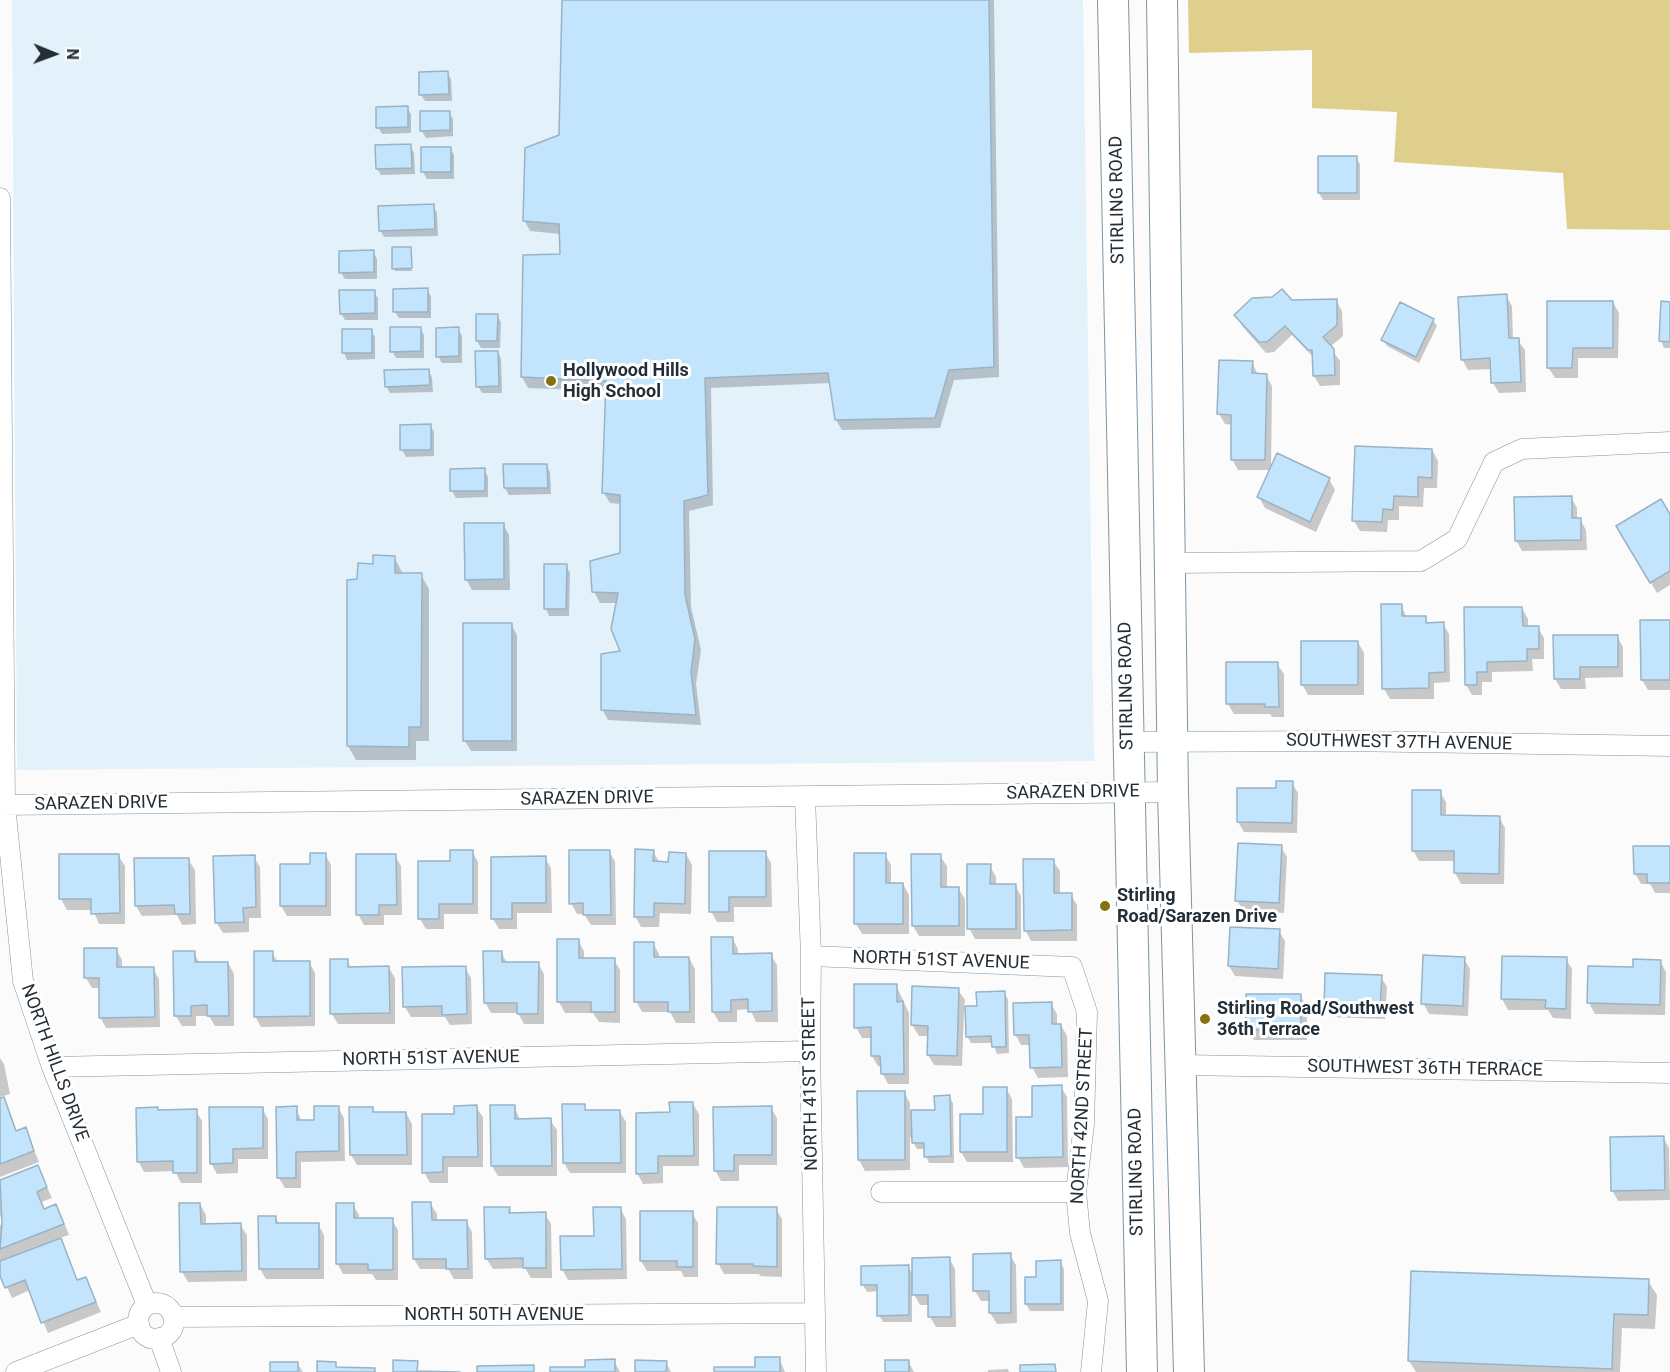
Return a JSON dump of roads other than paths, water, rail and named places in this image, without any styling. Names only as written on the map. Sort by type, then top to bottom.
[{"type":"main road","name":"STIRLING ROAD","points":[[1113,0],[1142,1372]]},
{"type":"main road","points":[[1162,0],[1173,792],[1189,1372]]},
{"type":"street","name":"NORTH HILLS DRIVE","points":[[0,198],[2,805],[23,981],[52,1066],[147,1305]]},
{"type":"street","points":[[1169,563],[1421,561],[1457,539],[1494,462],[1522,449],[1670,442]]},
{"type":"street","name":"SOUTHWEST 37TH AVENUE","points":[[1128,742],[1344,741],[1670,746]]},
{"type":"street","name":"SARAZEN DRIVE","points":[[2,805],[1173,792]]},
{"type":"street","name":"NORTH 41ST STREET","points":[[805,797],[811,956],[810,1051],[816,1372]]},
{"type":"street","name":"NORTH 51ST AVENUE","points":[[811,956],[1072,967]]},
{"type":"street","name":"NORTH 42ND STREET","points":[[1072,967],[1087,1012],[1084,1124],[1076,1192],[1080,1233],[1098,1301],[1091,1372]]},
{"type":"street","name":"NORTH 51ST AVENUE","points":[[52,1066],[810,1051]]},
{"type":"street","name":"SOUTHWEST 36TH TERRACE","points":[[1180,1065],[1670,1073]]},
{"type":"street","points":[[881,1192],[1076,1192]]},
{"type":"street","points":[[158,1302],[169,1307],[174,1317],[169,1333],[154,1339],[144,1334],[139,1324],[140,1313],[147,1305],[158,1302]]},
{"type":"street","name":"NORTH 50TH AVENUE","points":[[174,1317],[814,1313]]},
{"type":"street","points":[[16,1372],[139,1324]]},
{"type":"street","points":[[159,1338],[171,1372]]},
{"type":"place","name":"Hollywood Hills High School","points":[[551,381]]},
{"type":"place","name":"Stirling Road/Sarazen Drive","points":[[1105,906]]},
{"type":"place","name":"Stirling Road/Southwest 36th Terrace","points":[[1205,1019]]}]
